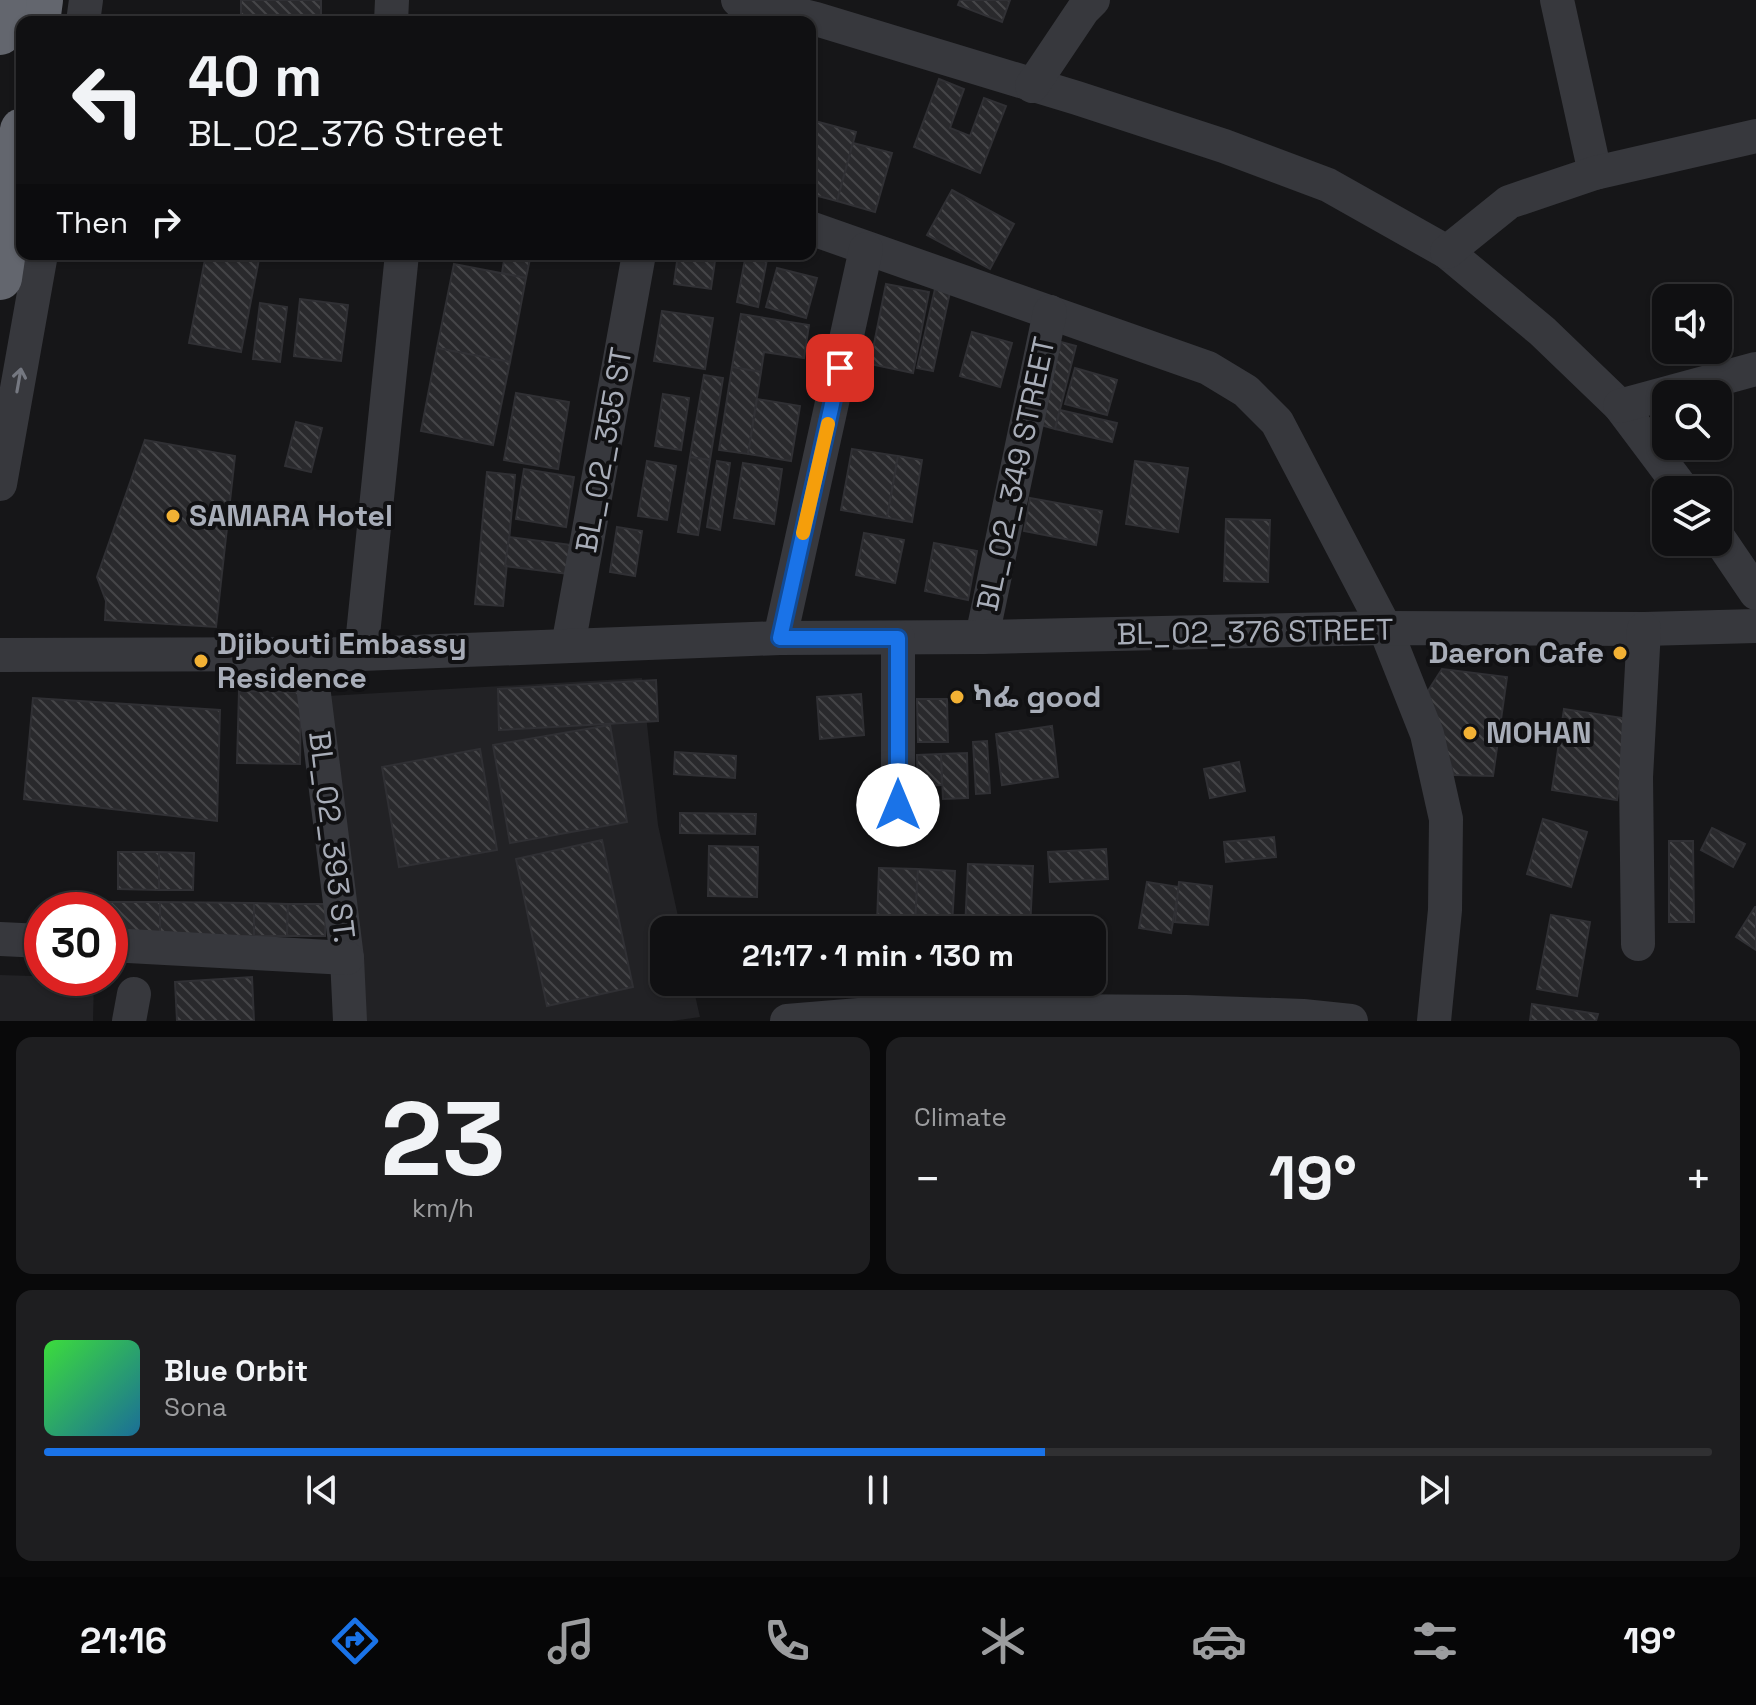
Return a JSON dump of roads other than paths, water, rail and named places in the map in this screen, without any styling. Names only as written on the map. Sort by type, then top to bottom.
[{"type":"highway","points":[[0,33],[5,0]]},
{"type":"highway","points":[[0,278],[16,170]]},
{"type":"street","points":[[738,0],[804,16]]},
{"type":"street","points":[[1032,86],[1093,0]]},
{"type":"street","points":[[1557,0],[1595,173]]},
{"type":"street","points":[[816,19],[1224,146],[1328,185],[1447,252],[1542,331],[1620,406],[1672,476]]},
{"type":"street","points":[[1447,252],[1509,202],[1595,173],[1756,136]]},
{"type":"street","points":[[816,230],[1208,368],[1246,391],[1277,422],[1385,628],[1427,734],[1446,819],[1445,910],[1434,1021]]},
{"type":"street","points":[[780,638],[866,249]]},
{"type":"street","points":[[0,484],[40,260]]},
{"type":"street","points":[[361,654],[401,260]]},
{"type":"street","name":"BL_02_355 ST","points":[[568,646],[638,260]]},
{"type":"street","name":"BL_02_349 STREET","points":[[982,637],[1050,312]]},
{"type":"street","points":[[1620,406],[1756,369]]},
{"type":"street","points":[[1731,556],[1756,593]]},
{"type":"street","name":"BL_02_376 STREET","points":[[0,655],[361,654],[780,638],[1385,628],[1756,626]]},
{"type":"street","points":[[1638,944],[1636,777],[1644,629]]},
{"type":"street","points":[[898,638],[898,805]]},
{"type":"street","name":"BL_02_393 ST.","points":[[309,654],[347,958],[350,1021]]},
{"type":"street","points":[[0,939],[24,940]]},
{"type":"street","points":[[128,946],[347,958]]},
{"type":"street","points":[[787,1021],[1186,1012],[1351,1021]]},
{"type":"place","name":"SAMARA Hotel","points":[[173,516]]},
{"type":"place","name":"Daeron Cafe","points":[[1620,653]]},
{"type":"place","name":"Djibouti Embassy Residence","points":[[201,661]]},
{"type":"place","name":"ካፌ good","points":[[957,697]]},
{"type":"place","name":"MOHAN","points":[[1470,733]]}]
